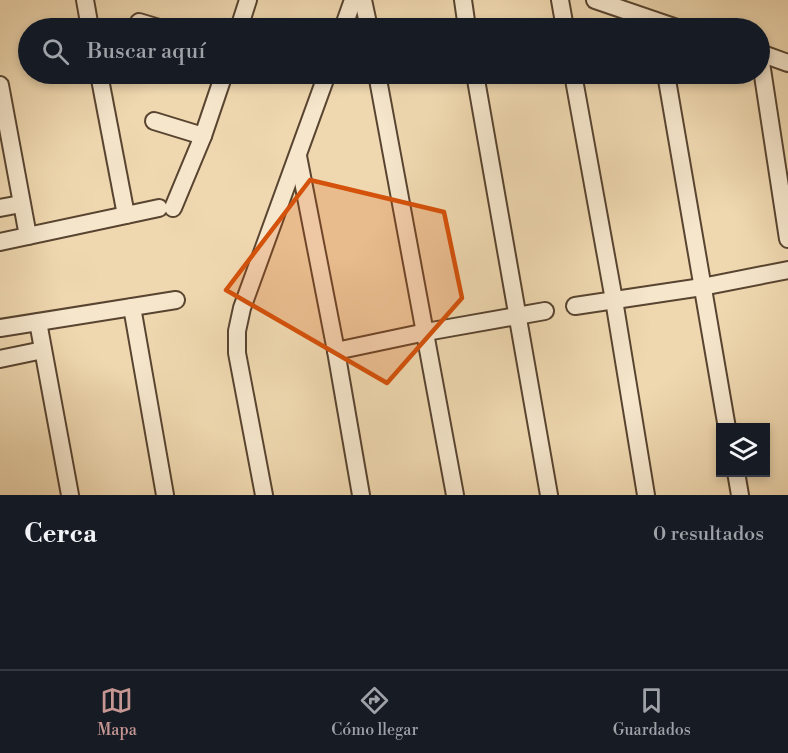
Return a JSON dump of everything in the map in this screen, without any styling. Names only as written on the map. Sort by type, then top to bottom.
[{"type":"street","points":[[85,0],[88,18]]},
{"type":"street","points":[[242,18],[248,0]]},
{"type":"street","points":[[347,18],[353,0]]},
{"type":"street","points":[[363,0],[367,18]]},
{"type":"street","points":[[462,0],[465,18]]},
{"type":"street","points":[[560,0],[563,18]]},
{"type":"street","points":[[595,0],[639,18]]},
{"type":"street","points":[[770,58],[788,63]]},
{"type":"street","points":[[101,84],[126,215]]},
{"type":"street","points":[[0,242],[166,208],[203,136],[221,84]]},
{"type":"street","points":[[264,495],[237,353],[237,331],[242,308],[323,84]]},
{"type":"street","points":[[379,84],[455,495]]},
{"type":"street","points":[[477,84],[549,495]]},
{"type":"street","points":[[575,84],[646,495]]},
{"type":"street","points":[[668,84],[726,423]]},
{"type":"street","points":[[764,84],[788,239]]},
{"type":"street","points":[[0,85],[28,236]]},
{"type":"street","points":[[154,121],[203,136]]},
{"type":"street","points":[[298,155],[361,495]]},
{"type":"street","points":[[0,208],[21,204]]},
{"type":"street","points":[[575,306],[702,287],[788,270]]},
{"type":"street","points":[[0,328],[176,300]]},
{"type":"street","points":[[132,307],[165,495]]},
{"type":"street","points":[[336,351],[544,311]]},
{"type":"street","points":[[38,322],[70,495]]},
{"type":"street","points":[[0,359],[43,350]]},
{"type":"street","points":[[736,477],[740,495]]},
{"type":"highlighted area","points":[[310,180],[444,212],[462,298],[387,383],[226,290]]}]
